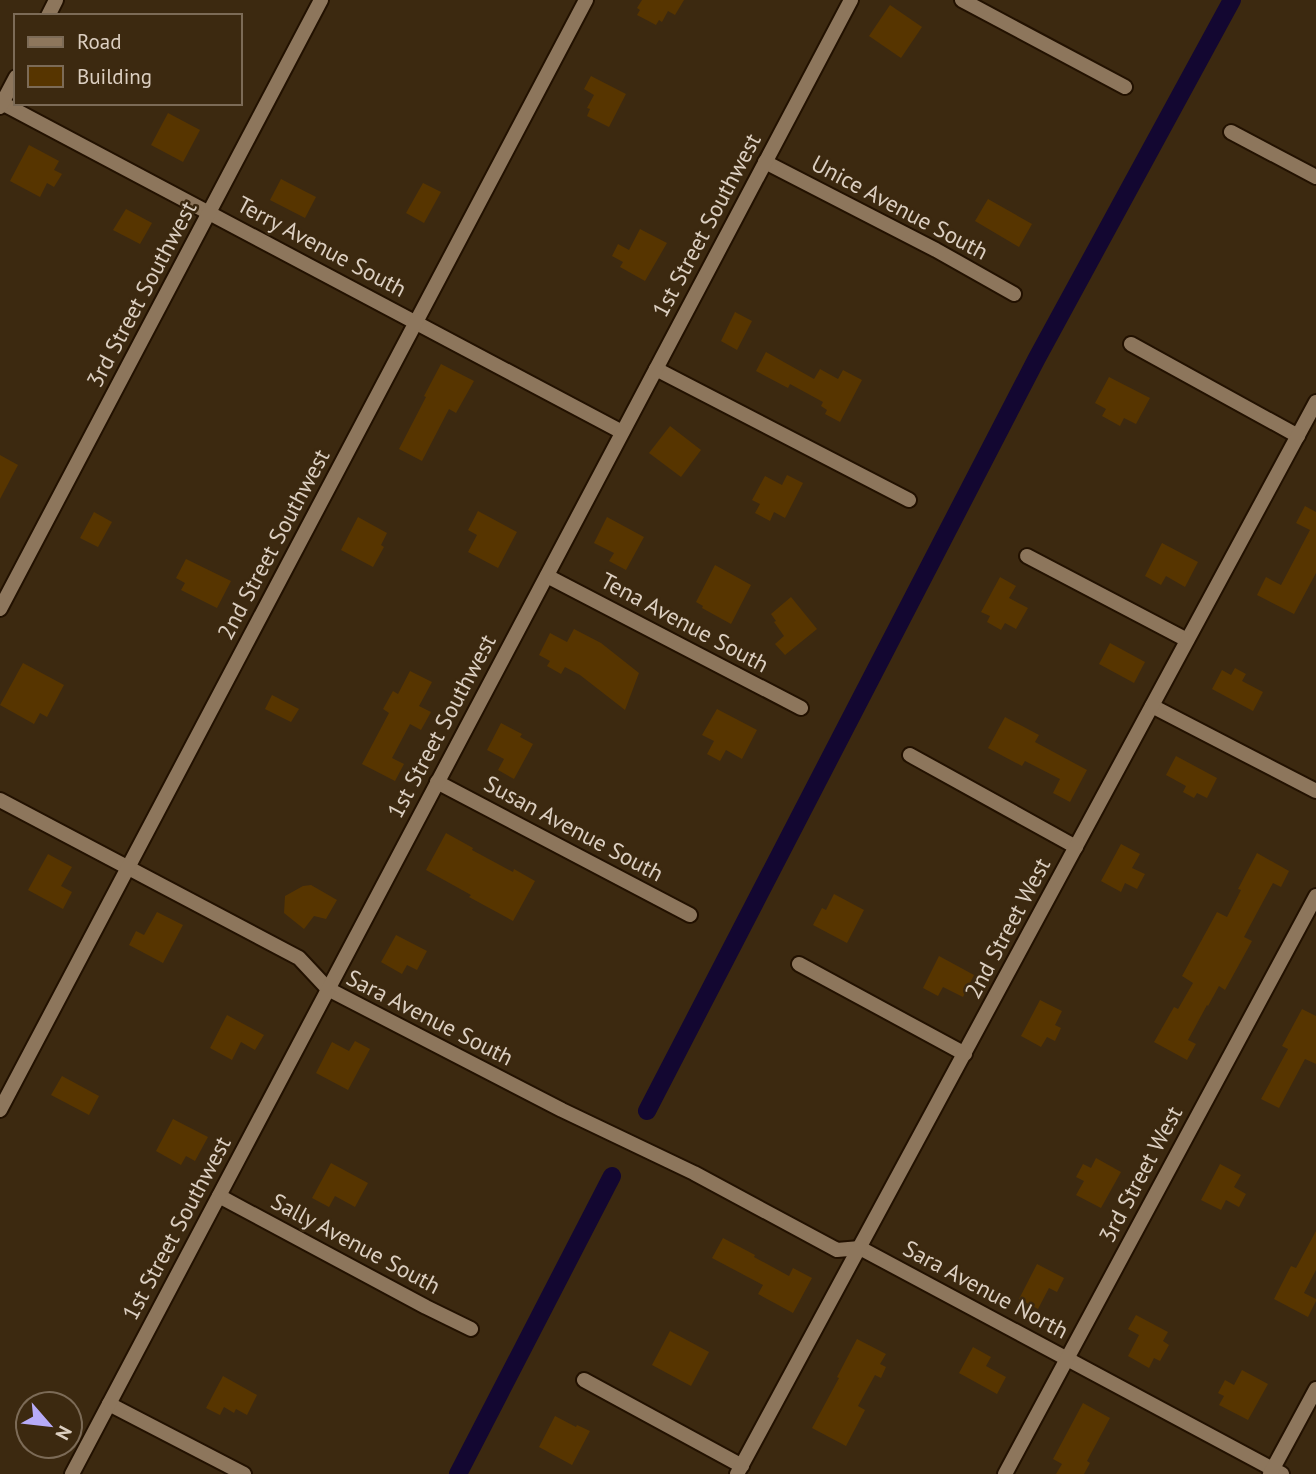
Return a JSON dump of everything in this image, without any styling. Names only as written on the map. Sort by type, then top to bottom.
[{"type":"street","name":"3rd Street Southwest","points":[[0,609],[321,0]]},
{"type":"street","name":"2nd Street Southwest","points":[[0,1110],[586,0]]},
{"type":"street","name":"1st Street Southwest","points":[[72,1474],[851,0]]},
{"type":"street","points":[[962,0],[1125,87]]},
{"type":"street","points":[[1,104],[14,81]]},
{"type":"street","name":"Terry Avenue South","points":[[1,104],[622,432]]},
{"type":"street","points":[[1231,132],[1316,177]]},
{"type":"street","name":"Unice Avenue South","points":[[765,162],[936,250],[1014,294]]},
{"type":"street","points":[[1131,344],[1298,436]]},
{"type":"street","points":[[656,369],[909,500]]},
{"type":"street","name":"2nd Street West","points":[[740,1470],[1316,402]]},
{"type":"street","points":[[1027,556],[1187,640]]},
{"type":"street","name":"Tena Avenue South","points":[[547,576],[801,708]]},
{"type":"street","points":[[1153,706],[1316,791]]},
{"type":"street","points":[[910,755],[1076,847]]},
{"type":"street","name":"Susan Avenue South","points":[[437,782],[690,915]]},
{"type":"street","name":"Sara Avenue South","points":[[0,800],[299,958],[328,989],[550,1104],[666,1158]]},
{"type":"street","name":"3rd Street West","points":[[1005,1474],[1316,896]]},
{"type":"street","points":[[799,964],[965,1054]]},
{"type":"street","name":"Sara Avenue North","points":[[666,1158],[837,1250],[860,1248],[1275,1472]]},
{"type":"street","name":"Sally Avenue South","points":[[219,1196],[471,1329]]},
{"type":"street","points":[[584,1380],[740,1470]]},
{"type":"street","points":[[1275,1472],[1316,1389]]},
{"type":"street","points":[[109,1404],[244,1474]]},
{"type":"building","points":[[642,0],[684,0],[675,15],[668,11],[662,22],[659,20],[656,25],[637,15],[640,10],[637,8]]},
{"type":"building","points":[[890,5],[922,27],[901,58],[869,36]]},
{"type":"building","points":[[591,76],[626,94],[609,127],[587,116],[590,109],[587,108],[594,95],[584,89]]},
{"type":"building","points":[[168,113],[200,130],[183,162],[151,145]]},
{"type":"building","points":[[29,145],[59,161],[54,170],[62,174],[54,187],[47,183],[40,197],[10,181]]},
{"type":"building","points":[[281,179],[316,197],[305,218],[270,200]]},
{"type":"building","points":[[423,183],[441,192],[424,223],[406,213]]},
{"type":"building","points":[[988,199],[1032,224],[1019,247],[975,221]]},
{"type":"building","points":[[126,209],[152,223],[140,244],[113,230]]},
{"type":"building","points":[[640,229],[667,243],[645,281],[620,267],[623,262],[612,256],[618,244],[629,250]]},
{"type":"building","points":[[735,312],[752,321],[737,350],[721,341]]},
{"type":"building","points":[[766,352],[814,379],[820,369],[838,379],[843,370],[862,380],[840,422],[825,414],[827,410],[821,406],[823,402],[790,384],[788,388],[756,371]]},
{"type":"building","points":[[441,364],[474,381],[456,413],[449,409],[422,461],[399,449]]},
{"type":"building","points":[[1109,377],[1150,398],[1136,424],[1124,418],[1120,426],[1102,416],[1106,409],[1095,403]]},
{"type":"building","points":[[670,426],[701,450],[681,477],[649,453]]},
{"type":"building","points":[[0,455],[18,465],[0,499]]},
{"type":"building","points":[[787,475],[803,483],[785,518],[774,512],[770,521],[755,513],[760,504],[752,500],[765,476],[782,485]]},
{"type":"building","points":[[1305,506],[1316,512],[1316,573],[1294,614],[1257,595],[1266,577],[1281,585],[1310,530],[1296,523]]},
{"type":"building","points":[[478,511],[517,532],[498,568],[468,552],[477,535],[468,530]]},
{"type":"building","points":[[94,512],[112,522],[98,547],[80,538]]},
{"type":"building","points":[[358,517],[387,533],[381,545],[384,547],[373,567],[341,550]]},
{"type":"building","points":[[607,517],[644,537],[626,570],[609,561],[614,553],[594,543]]},
{"type":"building","points":[[1162,543],[1198,562],[1185,587],[1166,576],[1161,585],[1145,576]]},
{"type":"building","points":[[186,559],[231,581],[217,608],[181,590],[185,583],[176,578]]},
{"type":"building","points":[[715,565],[751,585],[731,624],[696,602]]},
{"type":"building","points":[[1000,577],[1016,586],[1009,598],[1028,608],[1016,629],[1005,623],[1001,630],[987,622],[990,616],[981,612]]},
{"type":"building","points":[[791,597],[817,629],[785,655],[775,644],[784,636],[771,614]]},
{"type":"building","points":[[574,629],[601,643],[639,673],[625,710],[580,675],[565,667],[561,674],[547,666],[550,661],[539,655],[550,633],[567,642]]},
{"type":"building","points":[[1110,643],[1145,662],[1134,683],[1099,664]]},
{"type":"building","points":[[23,663],[64,685],[47,717],[40,713],[34,724],[0,705]]},
{"type":"building","points":[[1235,668],[1246,674],[1242,681],[1263,692],[1253,711],[1212,689],[1222,670],[1231,675]]},
{"type":"building","points":[[410,671],[432,682],[419,706],[431,712],[421,730],[410,724],[392,758],[404,764],[395,781],[362,764],[389,713],[383,709],[393,691],[398,694]]},
{"type":"building","points":[[272,695],[299,709],[291,722],[265,709]]},
{"type":"building","points":[[717,709],[757,730],[742,759],[726,750],[720,761],[707,754],[714,741],[702,735]]},
{"type":"building","points":[[1005,717],[1039,735],[1035,742],[1087,770],[1070,802],[1053,793],[1060,779],[1025,761],[1022,766],[988,748]]},
{"type":"building","points":[[501,723],[522,734],[520,737],[533,744],[514,779],[498,770],[504,759],[487,750]]},
{"type":"building","points":[[1176,756],[1217,778],[1207,798],[1197,793],[1194,798],[1183,792],[1186,786],[1166,775]]},
{"type":"building","points":[[446,833],[473,848],[472,850],[535,881],[513,921],[426,870]]},
{"type":"building","points":[[1121,844],[1140,854],[1132,868],[1145,874],[1137,889],[1125,883],[1121,892],[1101,881]]},
{"type":"building","points":[[1257,853],[1289,871],[1281,887],[1273,883],[1244,937],[1252,941],[1225,990],[1219,986],[1188,1040],[1196,1044],[1187,1060],[1154,1042],[1174,1007],[1178,1009],[1193,983],[1182,976],[1217,912],[1227,917]]},
{"type":"building","points":[[48,854],[72,867],[61,886],[72,892],[63,909],[28,890]]},
{"type":"building","points":[[311,885],[337,900],[326,919],[314,916],[304,929],[284,913],[285,896],[303,886]]},
{"type":"building","points":[[834,894],[864,910],[847,943],[813,925],[822,908],[826,910]]},
{"type":"building","points":[[157,912],[183,925],[163,963],[129,945],[136,931],[144,935]]},
{"type":"building","points":[[396,935],[427,951],[417,970],[407,965],[402,974],[381,962]]},
{"type":"building","points":[[939,956],[974,975],[963,997],[943,987],[938,996],[923,988]]},
{"type":"building","points":[[1040,1000],[1062,1011],[1055,1025],[1061,1028],[1055,1041],[1047,1037],[1041,1047],[1021,1036]]},
{"type":"building","points":[[1302,1009],[1316,1016],[1316,1064],[1305,1059],[1279,1108],[1261,1099],[1288,1049],[1282,1046]]},
{"type":"building","points":[[227,1015],[264,1035],[255,1050],[241,1042],[232,1060],[210,1048]]},
{"type":"building","points":[[355,1041],[370,1049],[348,1090],[316,1073],[332,1042],[349,1051]]},
{"type":"building","points":[[62,1076],[99,1096],[89,1115],[51,1095]]},
{"type":"building","points":[[173,1119],[208,1137],[195,1161],[186,1156],[181,1165],[156,1151]]},
{"type":"building","points":[[1096,1158],[1121,1172],[1101,1208],[1076,1195],[1084,1181],[1076,1177],[1083,1164],[1091,1168]]},
{"type":"building","points":[[331,1163],[368,1183],[355,1207],[335,1196],[329,1207],[312,1198]]},
{"type":"building","points":[[1220,1164],[1241,1175],[1234,1187],[1246,1194],[1239,1207],[1226,1200],[1221,1210],[1201,1200]]},
{"type":"building","points":[[1316,1231],[1316,1270],[1304,1293],[1316,1301],[1308,1317],[1274,1299],[1291,1266],[1296,1268]]},
{"type":"building","points":[[723,1238],[789,1276],[793,1268],[812,1278],[793,1313],[758,1294],[763,1285],[712,1258]]},
{"type":"building","points":[[1037,1264],[1064,1278],[1057,1292],[1049,1288],[1038,1309],[1019,1299]]},
{"type":"building","points":[[1136,1315],[1168,1332],[1163,1341],[1169,1345],[1160,1361],[1154,1358],[1149,1368],[1128,1356],[1139,1335],[1128,1329]]},
{"type":"building","points":[[670,1331],[709,1352],[691,1386],[652,1365]]},
{"type":"building","points":[[857,1339],[886,1354],[880,1364],[886,1367],[881,1378],[875,1375],[858,1406],[865,1410],[846,1446],[812,1428]]},
{"type":"building","points":[[973,1347],[991,1357],[986,1366],[1006,1377],[997,1394],[959,1373]]},
{"type":"building","points":[[1242,1370],[1268,1384],[1248,1420],[1219,1405],[1224,1396],[1218,1393],[1225,1380],[1234,1385]]},
{"type":"building","points":[[223,1376],[257,1395],[247,1415],[236,1409],[234,1413],[224,1407],[220,1415],[206,1408]]},
{"type":"building","points":[[1083,1403],[1110,1418],[1087,1461],[1090,1463],[1084,1474],[1056,1474],[1062,1464],[1053,1459]]},
{"type":"building","points":[[555,1416],[590,1431],[572,1465],[539,1447]]},
{"type":"waterway","points":[[647,1111],[1037,358],[1232,0]]},
{"type":"waterway","points":[[458,1474],[612,1176]]}]
